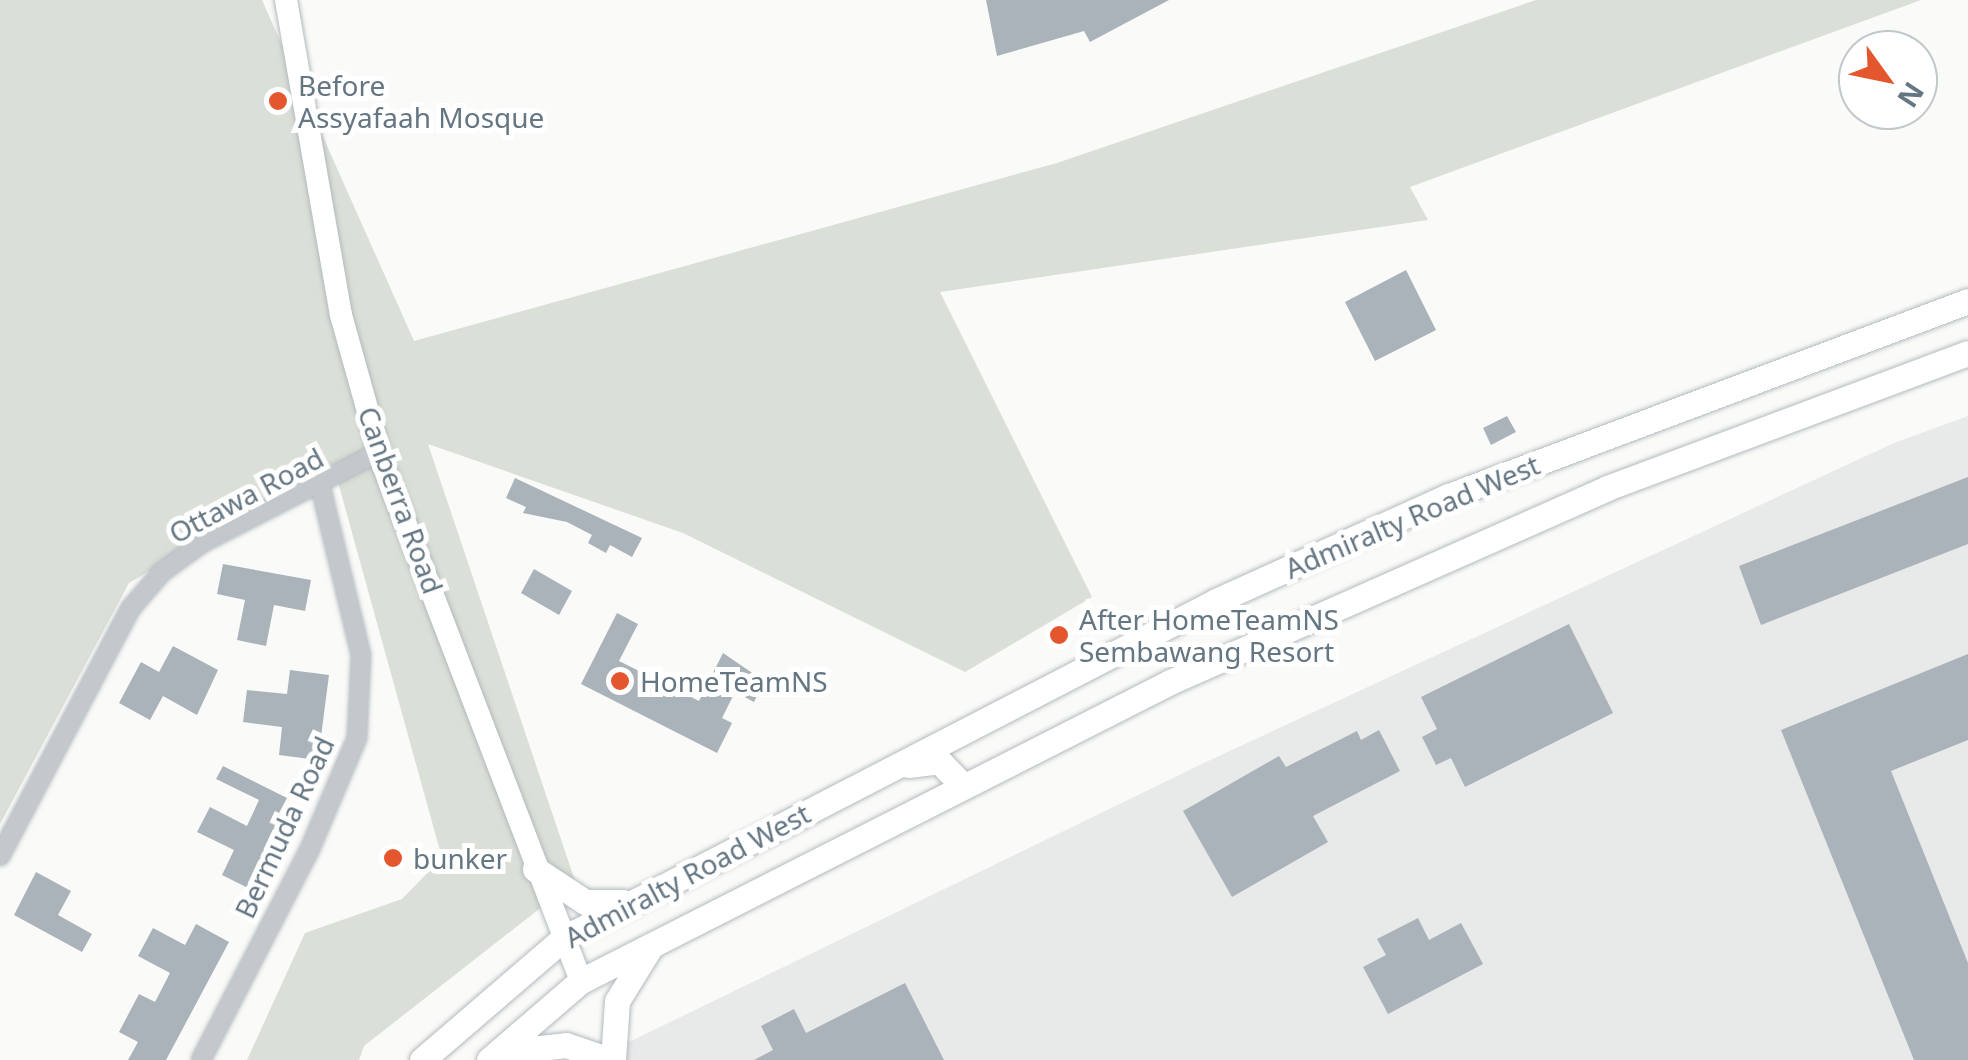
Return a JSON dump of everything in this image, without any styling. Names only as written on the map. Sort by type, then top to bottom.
[{"type":"main road","name":"Canberra Road","points":[[286,0],[341,315],[379,452],[535,869],[581,981]]},
{"type":"main road","name":"Admiralty Road West","points":[[422,1060],[564,938],[1216,601],[1424,506],[1968,301]]},
{"type":"main road","name":"Admiralty Road West","points":[[492,1058],[581,981],[961,784],[1170,682],[1572,503],[1968,353]]},
{"type":"main road","points":[[882,773],[939,761],[961,784]]},
{"type":"main road","points":[[535,869],[585,902],[633,901]]},
{"type":"main road","points":[[492,1058],[539,1044],[588,1050],[612,1060],[617,1001],[654,942]]},
{"type":"street","name":"Ottawa Road","points":[[0,856],[141,596],[202,543],[322,488],[379,452]]},
{"type":"street","name":"Bermuda Road","points":[[201,1060],[309,850],[356,738],[361,655],[322,488]]},
{"type":"shaded area","points":[[0,0],[262,0],[414,341],[1057,163],[1536,0],[1921,0],[1410,187],[1428,220],[940,292],[1092,597],[965,672],[683,533],[428,444],[575,881],[364,1046],[359,1060],[247,1060],[305,933],[402,899],[442,858],[333,464],[129,583],[0,824]]},
{"type":"shaded area","points":[[1968,416],[1968,1060],[592,1060],[1206,762],[1894,443]]},
{"type":"building","points":[[986,0],[1169,0],[1090,42],[1084,31],[997,56]]},
{"type":"building","points":[[1406,270],[1436,330],[1375,361],[1345,302]]},
{"type":"building","points":[[1507,416],[1516,432],[1491,445],[1483,428]]},
{"type":"building","points":[[1968,477],[1968,544],[1761,625],[1739,566]]},
{"type":"building","points":[[515,478],[642,538],[632,557],[610,545],[606,553],[588,543],[592,535],[567,522],[523,513],[526,507],[506,498]]},
{"type":"building","points":[[223,564],[311,580],[305,611],[274,605],[266,646],[237,640],[245,600],[217,594]]},
{"type":"building","points":[[534,569],[572,591],[559,615],[521,593]]},
{"type":"building","name":"HomeTeamNS","points":[[617,613],[638,624],[619,661],[699,701],[723,653],[764,681],[754,702],[735,692],[722,718],[732,723],[717,753],[581,684]]},
{"type":"building","points":[[1569,624],[1613,713],[1465,787],[1451,758],[1436,765],[1422,737],[1437,729],[1421,697]]},
{"type":"building","points":[[173,646],[218,670],[197,715],[163,696],[150,720],[119,703],[141,662],[159,672]]},
{"type":"building","points":[[1968,654],[1968,740],[1891,771],[1968,963],[1968,1060],[1914,1060],[1781,730]]},
{"type":"building","points":[[290,670],[329,675],[318,760],[279,755],[282,727],[243,722],[247,690],[287,694]]},
{"type":"building","points":[[1379,730],[1400,771],[1313,816],[1328,842],[1232,897],[1183,811],[1279,756],[1286,767],[1357,731],[1361,740]]},
{"type":"building","points":[[223,766],[287,798],[279,813],[290,818],[254,891],[222,875],[234,850],[197,832],[210,807],[247,826],[259,800],[216,779]]},
{"type":"building","points":[[36,872],[71,891],[58,915],[92,934],[82,952],[14,915]]},
{"type":"building","points":[[1418,918],[1429,940],[1461,923],[1483,964],[1388,1014],[1363,967],[1386,955],[1377,939]]},
{"type":"building","points":[[196,924],[229,942],[166,1060],[128,1060],[138,1042],[119,1032],[139,994],[155,1002],[170,973],[138,956],[153,928],[185,945]]},
{"type":"building","points":[[905,983],[944,1060],[754,1060],[773,1050],[761,1026],[794,1009],[806,1033]]},
{"type":"place","name":"Before Assyafaah Mosque","points":[[278,101]]},
{"type":"place","name":"After HomeTeamNS Sembawang Resort","points":[[1059,635]]},
{"type":"place","name":"HomeTeamNS","points":[[620,681]]},
{"type":"place","name":"bunker","points":[[393,858]]}]
